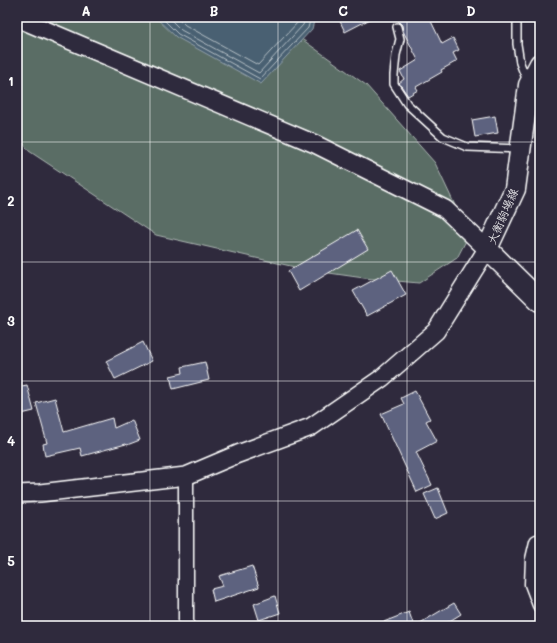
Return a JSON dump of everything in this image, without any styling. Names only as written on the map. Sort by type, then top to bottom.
[{"type":"main road","name":"大衡駒場線","points":[[540,64],[529,85],[515,189],[487,249],[540,301]]},
{"type":"street","points":[[17,18],[315,144],[445,209],[487,249],[436,331],[382,378],[311,427],[238,454],[186,476],[40,493],[17,494]]},
{"type":"street","points":[[186,476],[186,626]]},
{"type":"street","points":[[540,541],[537,542],[533,559],[532,584],[540,605]]},
{"type":"lane","points":[[517,17],[517,44],[520,63],[529,85]]},
{"type":"lane","points":[[397,28],[400,39],[394,84],[407,104],[443,137],[467,147],[520,149]]},
{"type":"green space","points":[[17,17],[266,17],[282,25],[366,85],[435,163],[469,235],[457,258],[419,283],[364,278],[308,270],[156,235],[29,151],[17,135]]},
{"type":"water","points":[[155,17],[315,17],[312,29],[261,84],[176,37]]},
{"type":"building","points":[[338,17],[374,17],[345,32]]},
{"type":"building","points":[[396,17],[429,17],[442,44],[453,38],[459,50],[453,53],[457,61],[441,70],[442,72],[416,87],[418,90],[408,96],[399,83],[404,79],[400,71],[418,60],[403,31],[402,25]]},
{"type":"building","points":[[495,116],[498,133],[475,137],[472,120]]},
{"type":"building","points":[[357,230],[368,249],[299,291],[288,271]]},
{"type":"building","points":[[392,270],[406,295],[367,316],[353,291]]},
{"type":"building","points":[[143,342],[152,361],[115,379],[106,361]]},
{"type":"building","points":[[205,362],[209,380],[173,389],[170,376],[183,373],[182,367]]},
{"type":"building","points":[[27,385],[34,411],[17,415],[17,387]]},
{"type":"building","points":[[415,391],[430,419],[426,421],[437,441],[416,452],[432,485],[417,492],[381,414],[404,404],[401,398]]},
{"type":"building","points":[[55,398],[64,432],[112,418],[114,428],[132,420],[140,440],[127,445],[126,444],[82,456],[80,448],[45,456],[43,444],[47,443],[36,403]]},
{"type":"building","points":[[438,488],[448,513],[435,519],[424,494]]},
{"type":"building","points":[[252,566],[259,587],[214,602],[211,589],[223,586],[219,576]]},
{"type":"building","points":[[275,596],[280,613],[259,620],[254,604]]},
{"type":"building","points":[[454,603],[461,614],[448,622],[450,626],[415,626]]},
{"type":"building","points":[[409,612],[414,626],[376,626],[376,625]]}]
